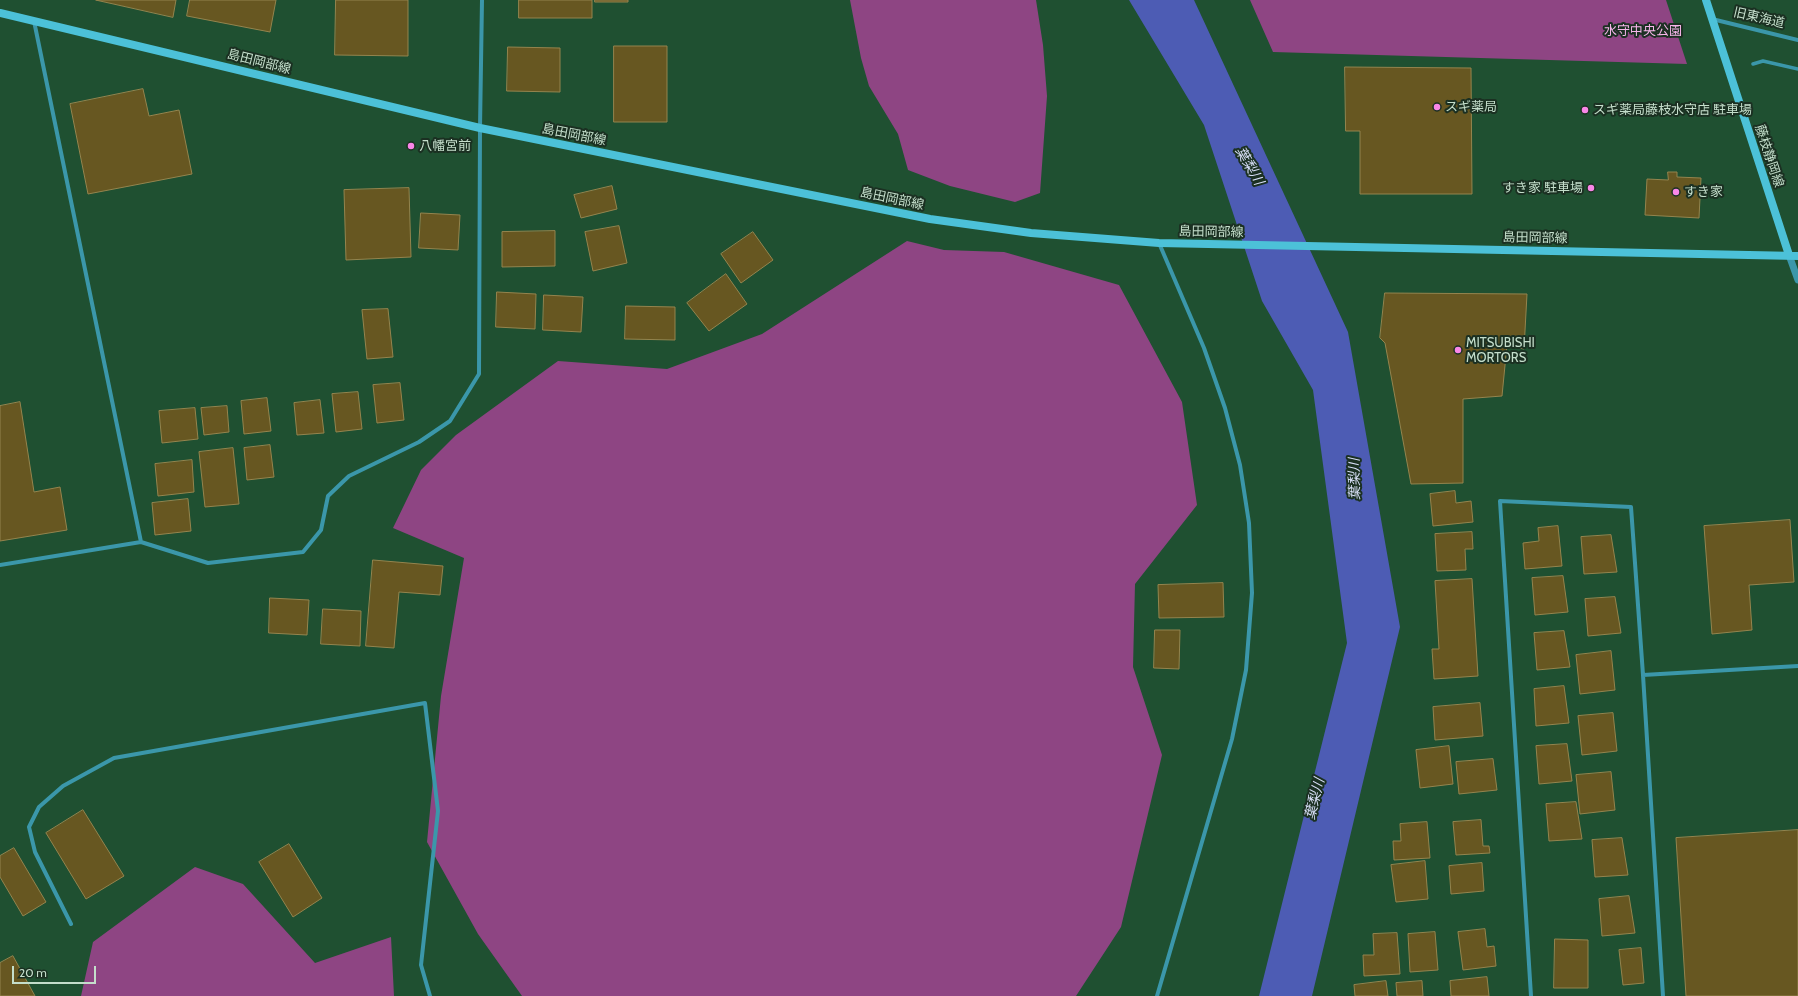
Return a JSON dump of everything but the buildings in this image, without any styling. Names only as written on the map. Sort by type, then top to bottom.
[{"type":"main road","points":[[1706,0],[1712,19]]},
{"type":"main road","name":"島田岡部線","points":[[0,13],[480,128],[930,219],[1031,233],[1177,244],[1798,256]]},
{"type":"main road","name":"藤枝静岡線","points":[[1712,19],[1789,255]]},
{"type":"street","points":[[0,565],[141,542],[208,563],[303,552],[321,530],[328,496],[349,476],[419,442],[450,421],[479,374],[482,0]]},
{"type":"street","name":"旧東海道","points":[[1712,19],[1798,40]]},
{"type":"street","points":[[34,20],[141,542]]},
{"type":"street","points":[[1753,64],[1763,61],[1798,69]]},
{"type":"street","points":[[1157,996],[1232,738],[1246,670],[1252,593],[1249,522],[1240,465],[1226,408],[1204,348],[1159,243]]},
{"type":"street","points":[[1789,255],[1798,280]]},
{"type":"street","points":[[1531,996],[1500,501],[1631,507],[1663,996]]},
{"type":"street","points":[[1643,675],[1798,666]]},
{"type":"street","points":[[71,924],[35,852],[29,827],[39,807],[63,786],[114,758],[425,702],[438,811],[420,965],[430,996]]},
{"type":"green space","points":[[850,0],[1036,0],[1043,45],[1047,96],[1040,193],[1015,202],[950,186],[908,170],[898,134],[869,86],[861,58]]},
{"type":"green space","name":"水守中央公園","points":[[1250,0],[1666,0],[1687,64],[1273,52]]},
{"type":"green space","points":[[907,241],[944,250],[1004,252],[1119,285],[1182,402],[1197,505],[1135,584],[1133,667],[1162,755],[1121,927],[1076,996],[522,996],[478,934],[427,842],[441,696],[464,558],[393,528],[421,470],[456,435],[558,361],[667,369],[762,334]]},
{"type":"green space","points":[[195,867],[243,884],[315,963],[391,937],[394,996],[81,996],[93,942]]},
{"type":"water","name":"葉梨川","points":[[1129,0],[1194,0],[1348,332],[1400,627],[1312,996],[1259,996],[1347,643],[1313,390],[1262,301],[1204,125]]},
{"type":"place","name":"スギ薬局","points":[[1437,107]]},
{"type":"place","name":"スギ薬局藤枝水守店 駐車場","points":[[1585,110]]},
{"type":"place","name":"八幡宮前","points":[[411,146]]},
{"type":"place","name":"すき家 駐車場","points":[[1591,188]]},
{"type":"place","name":"すき家","points":[[1676,192]]},
{"type":"place","name":"MITSUBISHI MORTORS","points":[[1458,350]]}]
